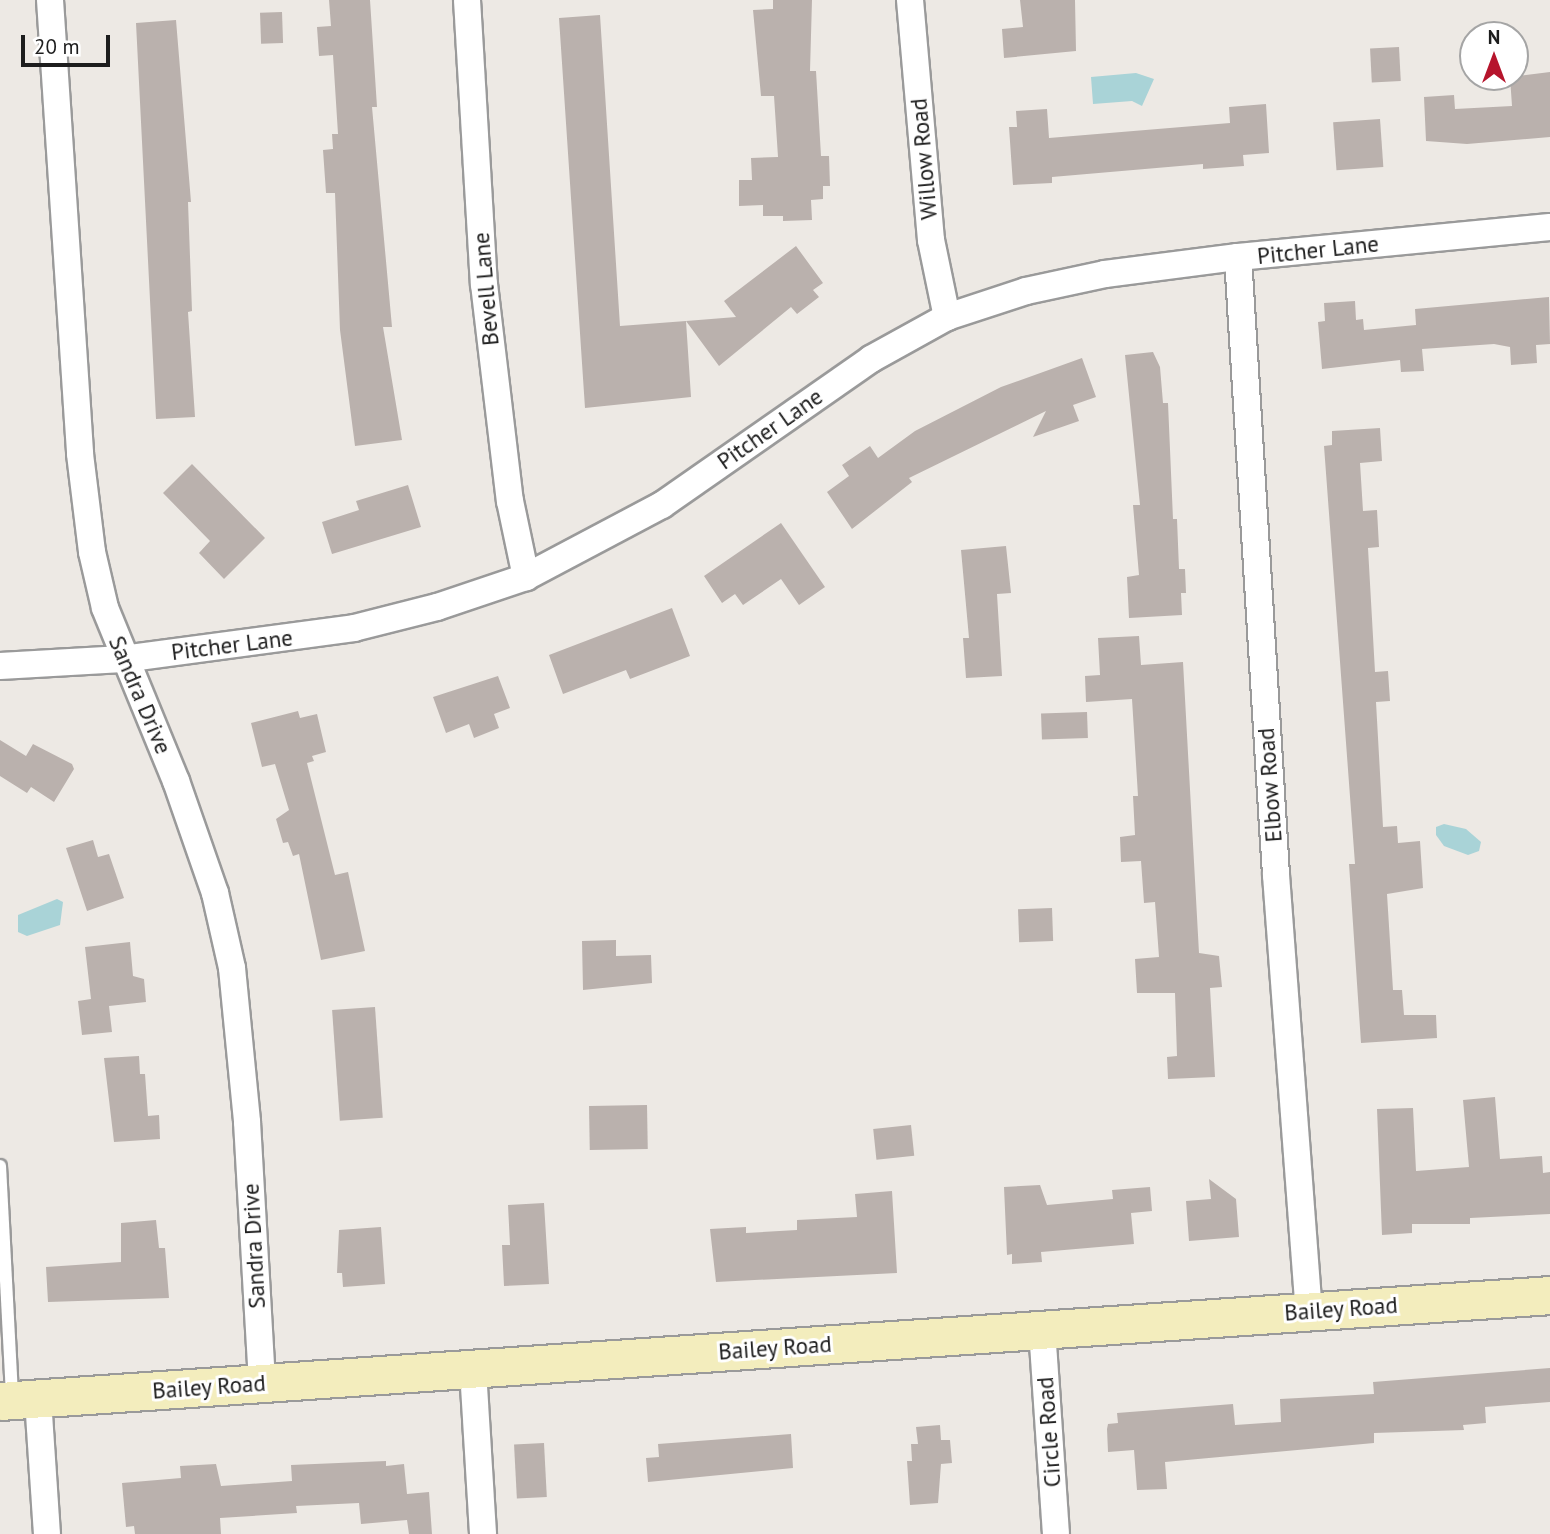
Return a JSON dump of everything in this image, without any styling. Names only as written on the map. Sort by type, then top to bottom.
[{"type":"street","name":"Sandra Drive","points":[[50,0],[80,454],[92,552],[123,659],[185,806],[215,893],[232,968],[247,1122],[262,1384]]},
{"type":"street","name":"Bevell Lane","points":[[467,0],[484,284],[510,501],[526,577]]},
{"type":"street","name":"Willow Road","points":[[910,0],[931,240],[947,317]]},
{"type":"street","name":"Pitcher Lane","points":[[0,666],[123,659],[354,628],[437,607],[526,577],[662,505],[871,359],[947,317],[1027,291],[1105,274],[1238,257],[1550,227]]},
{"type":"street","name":"Elbow Road","points":[[1238,257],[1276,875],[1309,1312]]},
{"type":"street","name":"Bailey Road","points":[[17,1400],[1550,1296]]},
{"type":"street","name":"Circle Road","points":[[1042,1329],[1056,1534]]},
{"type":"street","points":[[473,1370],[483,1534]]},
{"type":"street","points":[[17,1400],[47,1534]]},
{"type":"lane","points":[[0,1166],[17,1400]]},
{"type":"water","points":[[1136,73],[1154,79],[1142,106],[1132,101],[1093,104],[1091,77]]},
{"type":"water","points":[[1444,824],[1466,829],[1481,842],[1479,851],[1468,855],[1444,846],[1436,835],[1436,827]]},
{"type":"water","points":[[57,899],[63,902],[60,925],[27,936],[18,932],[18,915]]},
{"type":"building","points":[[329,0],[370,0],[377,107],[372,107],[392,327],[383,327],[402,440],[355,446],[340,330],[335,193],[326,193],[323,150],[333,149],[332,134],[338,134],[333,55],[319,56],[317,27],[331,26]]},
{"type":"building","points":[[773,0],[812,0],[810,71],[816,71],[821,156],[829,156],[830,186],[823,186],[823,199],[811,200],[812,220],[783,221],[783,216],[763,216],[763,205],[739,206],[739,180],[752,180],[751,158],[778,157],[774,96],[761,96],[753,10],[773,9]]},
{"type":"building","points":[[1020,0],[1075,0],[1076,51],[1004,58],[1002,29],[1023,27]]},
{"type":"building","points":[[282,12],[283,43],[261,44],[260,13]]},
{"type":"building","points":[[600,15],[620,326],[686,321],[691,397],[585,408],[559,18]]},
{"type":"building","points":[[176,20],[191,202],[188,202],[192,311],[188,312],[195,417],[156,419],[136,23]]},
{"type":"building","points":[[1399,47],[1401,81],[1372,82],[1370,49]]},
{"type":"building","points":[[1550,72],[1550,137],[1467,144],[1426,141],[1424,97],[1454,95],[1455,109],[1512,106],[1511,91],[1529,91],[1529,75]]},
{"type":"building","points":[[1266,104],[1269,153],[1243,155],[1244,166],[1203,169],[1203,164],[1052,177],[1052,183],[1013,185],[1009,127],[1017,127],[1016,111],[1047,109],[1049,138],[1230,123],[1229,107]]},
{"type":"building","points":[[1380,119],[1383,167],[1336,170],[1333,122]]},
{"type":"building","points":[[796,246],[823,283],[813,290],[819,297],[797,314],[791,307],[719,366],[686,321],[736,317],[724,301]]},
{"type":"building","points":[[1549,297],[1550,344],[1536,345],[1537,363],[1511,365],[1510,347],[1494,344],[1422,349],[1424,371],[1401,372],[1400,360],[1322,369],[1318,322],[1325,321],[1324,303],[1355,301],[1356,320],[1363,319],[1364,330],[1416,325],[1415,309]]},
{"type":"building","points":[[1153,352],[1160,367],[1163,403],[1168,403],[1173,519],[1177,519],[1179,569],[1185,569],[1186,593],[1181,593],[1182,615],[1129,618],[1127,577],[1139,575],[1133,505],[1140,505],[1125,355]]},
{"type":"building","points":[[1082,358],[1096,397],[1073,405],[1079,421],[1033,437],[1046,411],[909,478],[912,482],[852,529],[827,492],[849,476],[842,465],[870,446],[878,458],[915,431],[1001,387]]},
{"type":"building","points":[[1380,428],[1382,461],[1360,463],[1363,511],[1377,510],[1379,547],[1368,548],[1375,672],[1388,671],[1390,701],[1376,702],[1383,827],[1397,826],[1398,843],[1420,841],[1423,888],[1387,894],[1393,990],[1402,990],[1404,1015],[1436,1015],[1437,1038],[1361,1043],[1349,864],[1355,864],[1324,446],[1332,445],[1332,431]]},
{"type":"building","points":[[192,464],[265,538],[224,579],[199,553],[210,541],[163,493]]},
{"type":"building","points":[[408,485],[421,527],[332,554],[322,522],[359,510],[356,501]]},
{"type":"building","points":[[781,523],[825,587],[799,605],[781,579],[743,605],[735,594],[722,603],[704,576]]},
{"type":"building","points":[[1006,546],[1011,593],[997,594],[1002,676],[966,678],[963,638],[969,638],[961,550]]},
{"type":"building","points":[[672,608],[690,656],[630,679],[626,670],[563,694],[549,655]]},
{"type":"building","points":[[1139,636],[1141,665],[1183,662],[1199,953],[1219,956],[1222,987],[1210,988],[1215,1077],[1168,1079],[1167,1057],[1177,1056],[1175,993],[1137,993],[1135,959],[1159,957],[1155,902],[1144,903],[1141,861],[1121,862],[1120,837],[1135,835],[1133,796],[1138,796],[1132,699],[1086,702],[1085,676],[1100,675],[1098,638]]},
{"type":"building","points":[[498,676],[510,708],[494,714],[499,728],[474,738],[469,724],[446,733],[433,697]]},
{"type":"building","points":[[298,711],[300,718],[317,714],[326,752],[312,756],[314,761],[307,763],[335,875],[348,872],[365,951],[321,960],[299,854],[293,856],[288,842],[283,843],[276,819],[289,810],[275,764],[262,767],[251,723]]},
{"type":"building","points":[[1087,712],[1088,738],[1042,740],[1041,714]]},
{"type":"building","points":[[0,740],[26,756],[33,744],[72,764],[74,769],[54,802],[31,787],[27,793],[0,776]]},
{"type":"building","points":[[93,840],[98,857],[109,854],[124,898],[87,911],[66,848]]},
{"type":"building","points":[[1052,908],[1053,941],[1019,942],[1018,909]]},
{"type":"building","points":[[616,940],[616,956],[651,955],[652,983],[583,990],[582,941]]},
{"type":"building","points":[[130,942],[133,976],[144,979],[146,1002],[109,1006],[112,1032],[82,1035],[78,1001],[91,999],[85,947]]},
{"type":"building","points":[[375,1007],[383,1118],[340,1121],[332,1010]]},
{"type":"building","points":[[139,1056],[140,1074],[145,1074],[148,1116],[159,1115],[160,1139],[114,1142],[104,1058]]},
{"type":"building","points":[[1495,1097],[1500,1159],[1542,1156],[1543,1173],[1550,1172],[1550,1214],[1470,1218],[1470,1224],[1412,1224],[1412,1233],[1382,1235],[1377,1109],[1413,1108],[1416,1171],[1469,1167],[1463,1100]]},
{"type":"building","points":[[647,1105],[648,1149],[590,1150],[589,1106]]},
{"type":"building","points":[[911,1125],[914,1156],[876,1160],[873,1129]]},
{"type":"building","points":[[1209,1179],[1236,1199],[1239,1237],[1189,1241],[1186,1201],[1211,1199]]},
{"type":"building","points":[[1040,1185],[1047,1205],[1113,1199],[1112,1190],[1150,1187],[1152,1211],[1131,1213],[1134,1244],[1041,1252],[1042,1262],[1012,1264],[1012,1254],[1007,1255],[1004,1187]]},
{"type":"building","points":[[892,1191],[897,1273],[716,1282],[710,1229],[746,1227],[746,1233],[797,1230],[797,1220],[857,1217],[855,1194]]},
{"type":"building","points":[[544,1203],[549,1284],[504,1286],[502,1245],[510,1245],[508,1205]]},
{"type":"building","points":[[156,1220],[159,1248],[165,1248],[169,1298],[48,1302],[46,1267],[121,1262],[121,1223]]},
{"type":"building","points":[[381,1227],[385,1284],[343,1287],[342,1273],[337,1273],[339,1230]]},
{"type":"building","points":[[1550,1368],[1550,1402],[1485,1407],[1486,1423],[1463,1425],[1464,1430],[1374,1433],[1374,1443],[1165,1462],[1167,1489],[1137,1490],[1134,1450],[1108,1452],[1108,1424],[1118,1423],[1117,1413],[1233,1404],[1235,1425],[1281,1422],[1280,1399],[1374,1394],[1373,1382]]},
{"type":"building","points":[[940,1425],[941,1440],[950,1440],[952,1463],[941,1464],[938,1503],[910,1505],[907,1461],[912,1461],[911,1444],[918,1444],[916,1427]]},
{"type":"building","points":[[791,1434],[793,1468],[648,1482],[646,1458],[659,1457],[658,1444]]},
{"type":"building","points":[[544,1443],[547,1497],[517,1498],[514,1445]]},
{"type":"building","points":[[386,1461],[386,1466],[404,1464],[407,1494],[429,1492],[432,1534],[409,1534],[407,1520],[361,1524],[359,1503],[296,1506],[297,1513],[220,1518],[221,1534],[135,1534],[134,1526],[126,1527],[122,1483],[181,1478],[180,1466],[216,1464],[221,1486],[292,1481],[291,1465]]}]
